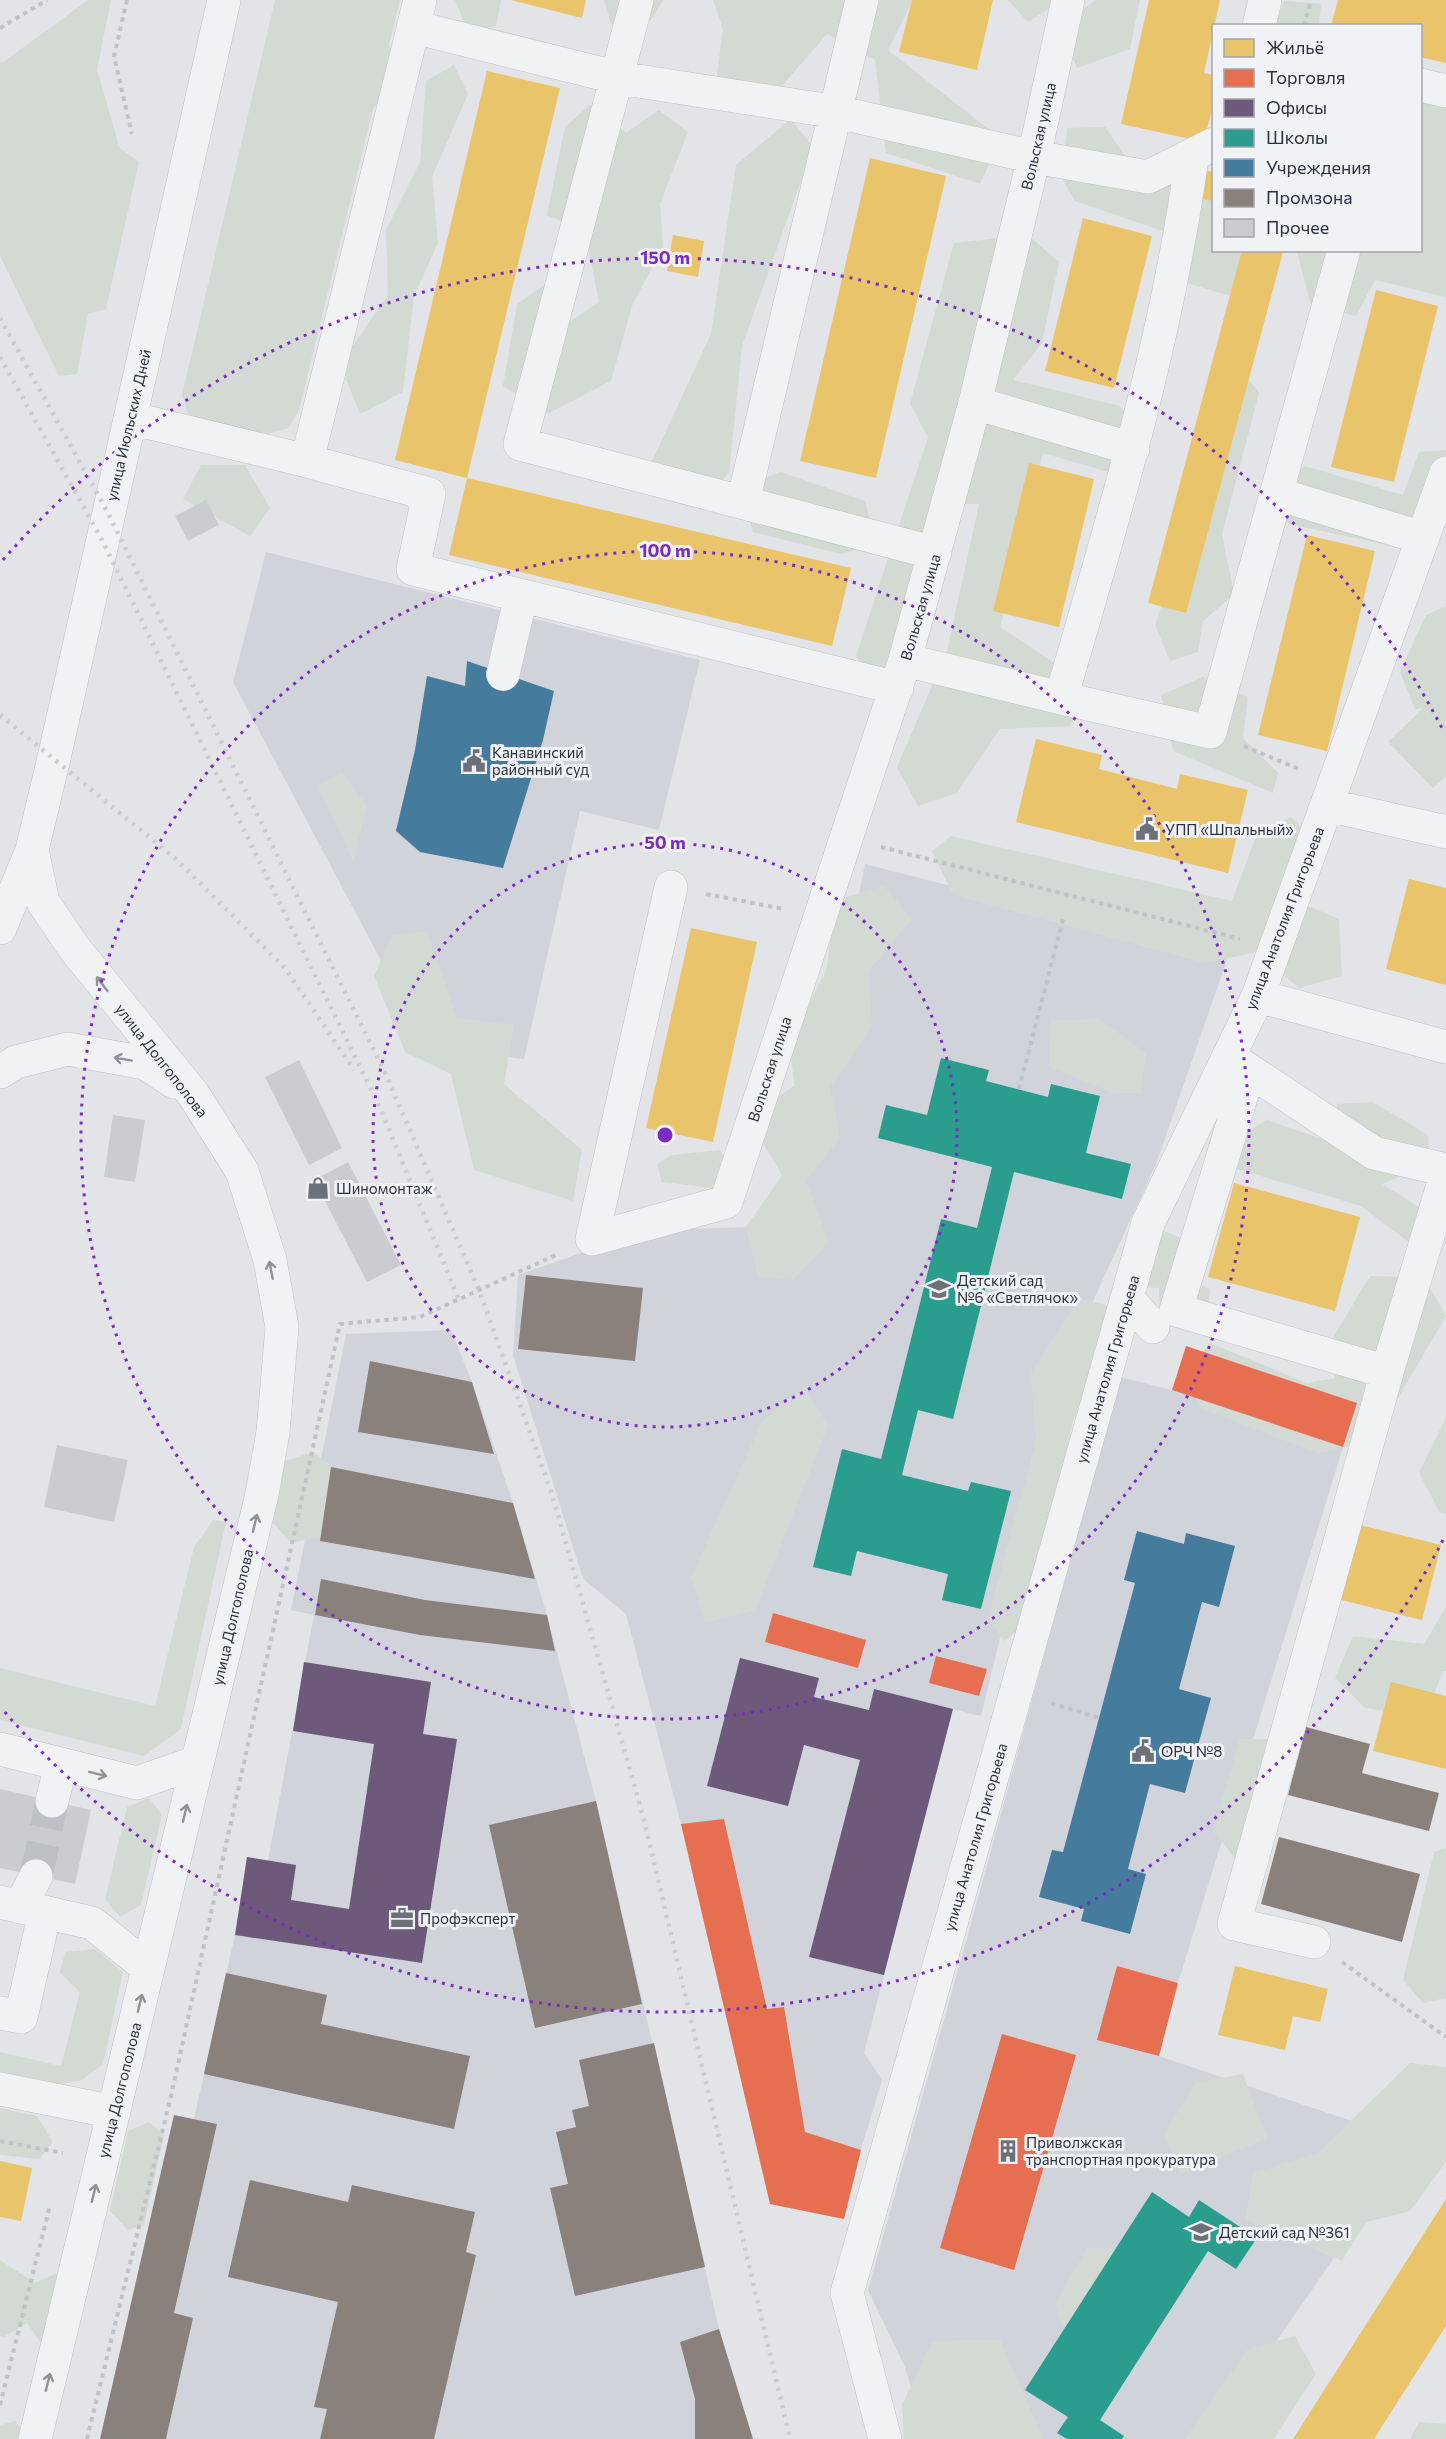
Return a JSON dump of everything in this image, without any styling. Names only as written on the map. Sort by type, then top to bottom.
[{"type":"street","name":"улица Июльских Дней","points":[[0,928],[32,850],[224,0]]},
{"type":"street","points":[[638,0],[520,444],[935,553]]},
{"type":"street","points":[[742,502],[862,0]]},
{"type":"street","name":"Вольская улица","points":[[592,1239],[726,1202],[901,674],[975,403],[1034,157],[1068,0]]},
{"type":"street","points":[[1259,24],[1265,0]]},
{"type":"street","points":[[308,461],[417,13],[618,78],[837,112],[1034,157],[1148,177],[1203,151]]},
{"type":"street","points":[[1422,85],[1446,91]]},
{"type":"street","points":[[1061,698],[1133,449],[1184,219],[1203,151]]},
{"type":"street","points":[[130,418],[308,461],[429,494],[413,569],[521,596],[901,674],[1061,698],[1210,732],[1343,252]]},
{"type":"street","points":[[975,403],[1133,449]]},
{"type":"street","name":"улица Анатолия Григорьева","points":[[885,2439],[847,2292],[1148,1223],[1238,1064],[1258,996],[1446,473]]},
{"type":"street","points":[[1277,494],[1423,538]]},
{"type":"street","points":[[503,674],[521,596]]},
{"type":"street","points":[[1330,794],[1446,832]]},
{"type":"street","name":"улица Долгополова","points":[[32,850],[43,902],[74,948],[193,1094],[242,1171],[270,1260],[282,1327],[273,1432],[262,1494],[34,2439]]},
{"type":"street","points":[[592,1239],[671,887]]},
{"type":"street","points":[[1258,996],[1446,1047]]},
{"type":"street","points":[[0,1072],[16,1062],[68,1050],[145,1063],[193,1094]]},
{"type":"street","points":[[1387,1372],[1176,1310],[1238,1064],[1374,1153],[1446,1170]]},
{"type":"street","points":[[1314,1942],[1234,1924],[1387,1372],[1446,1175]]},
{"type":"street","points":[[1127,1298],[1153,1327]]},
{"type":"street","points":[[0,1749],[137,1783],[197,1762]]},
{"type":"street","points":[[52,1801],[61,1765]]},
{"type":"street","points":[[0,2013],[21,2017],[22,1907],[36,1876]]},
{"type":"street","points":[[22,1907],[92,1923],[148,1968]]},
{"type":"street","points":[[0,2089],[114,2112]]},
{"type":"path","points":[[0,27],[47,0]]},
{"type":"path","points":[[127,0],[114,56],[132,134]]},
{"type":"path","points":[[1305,24],[1311,0]]},
{"type":"path","points":[[1210,732],[1330,794]]},
{"type":"path","points":[[846,838],[1275,948]]},
{"type":"path","points":[[671,887],[820,915]]},
{"type":"path","points":[[1019,1089],[1064,915]]},
{"type":"path","points":[[87,2439],[171,2096],[340,1324],[420,1317],[592,1239]]},
{"type":"path","points":[[1017,1690],[1033,1698],[1099,1718]]},
{"type":"path","points":[[1314,1942],[1446,2037]]},
{"type":"path","points":[[60,2164],[75,2104]]},
{"type":"path","points":[[0,2140],[63,2153]]},
{"type":"path","points":[[0,2405],[52,2199]]},
{"type":"shaded area","points":[[88,0],[111,0],[97,70],[118,142],[117,146],[139,162],[106,309],[88,314],[77,374],[59,376],[0,256],[0,62],[2,63]]},
{"type":"shaded area","points":[[275,0],[400,0],[389,45],[393,53],[384,96],[373,109],[299,410],[289,428],[268,434],[203,422],[188,413],[182,395]]},
{"type":"shaded area","points":[[455,0],[501,0],[496,26],[468,32]]},
{"type":"shaded area","points":[[604,0],[663,0],[651,20],[611,24]]},
{"type":"shaded area","points":[[713,0],[913,0],[888,50],[1001,139],[980,184],[886,153],[875,60],[827,34],[782,86],[716,81],[723,29]]},
{"type":"shaded area","points":[[1008,0],[1056,0],[1056,4],[1028,22]]},
{"type":"shaded area","points":[[1095,0],[1140,0],[1130,49],[1077,68],[1061,27]]},
{"type":"shaded area","points":[[1284,1],[1321,4],[1319,24],[1276,24]]},
{"type":"shaded area","points":[[454,65],[468,94],[432,177],[438,243],[414,296],[403,392],[360,414],[340,364],[388,295],[386,230],[420,162],[426,81]]},
{"type":"shaded area","points":[[1422,100],[1446,106],[1446,297],[1375,280],[1356,316],[1311,306],[1297,252],[1422,252]]},
{"type":"shaded area","points":[[590,105],[626,133],[659,110],[688,132],[660,204],[663,246],[632,306],[611,381],[549,413],[503,386],[517,304],[549,282],[571,321],[599,302],[585,232],[547,215],[565,127]]},
{"type":"shaded area","points":[[791,119],[813,147],[742,346],[729,473],[694,508],[669,501],[652,461],[711,334],[736,165]]},
{"type":"shaded area","points":[[1105,127],[1127,159],[1212,198],[1212,252],[1254,252],[1234,297],[1160,275],[1163,231],[1075,201],[1062,178],[1067,128]]},
{"type":"shaded area","points":[[1028,235],[1059,262],[1042,343],[1013,380],[1120,406],[1147,446],[1115,474],[1043,453],[1000,627],[1083,682],[1071,726],[1000,729],[957,793],[918,806],[897,767],[947,651],[979,504],[938,504],[896,670],[876,692],[856,656],[928,437],[910,404],[954,243]]},
{"type":"shaded area","points":[[1238,365],[1259,393],[1222,534],[1234,594],[1203,621],[1198,652],[1170,661],[1155,625],[1189,528]]},
{"type":"shaded area","points":[[1446,450],[1446,494],[1434,529],[1386,545],[1289,524],[1267,495],[1305,466],[1403,495],[1419,452]]},
{"type":"shaded area","points":[[201,465],[245,465],[270,508],[250,536],[183,499]]},
{"type":"shaded area","points":[[781,472],[865,501],[876,545],[842,554],[753,532],[740,487]]},
{"type":"shaded area","points":[[266,552],[700,660],[659,830],[580,811],[524,1059],[427,1047],[233,682]]},
{"type":"shaded area","points":[[1446,606],[1446,776],[1433,788],[1388,742],[1423,708],[1415,709],[1400,672],[1426,615]]},
{"type":"shaded area","points":[[1203,677],[1248,697],[1243,738],[1278,773],[1273,793],[1173,751],[1161,695]]},
{"type":"shaded area","points":[[342,773],[367,806],[353,861],[318,786]]},
{"type":"shaded area","points":[[1291,817],[1320,845],[1289,898],[1339,919],[1342,976],[1299,988],[1256,952],[1205,963],[953,895],[932,851],[951,836],[1232,901],[1258,831]]},
{"type":"shaded area","points":[[865,864],[1228,957],[1156,1164],[1070,1351],[981,1716],[952,1709],[864,2053],[882,2080],[844,2219],[770,2204],[681,1824],[626,1614],[583,1579],[513,1355],[518,1275],[647,1230],[792,1226]]},
{"type":"shaded area","points":[[884,886],[912,919],[868,972],[872,1027],[830,1087],[840,1137],[806,1181],[829,1242],[793,1280],[758,1276],[746,1227],[782,1175],[760,1138],[766,1105],[794,1086],[790,1042],[827,968],[835,900]]},
{"type":"shaded area","points":[[427,931],[457,1018],[514,1025],[504,1084],[582,1150],[573,1201],[474,1170],[451,1074],[405,1052],[374,976],[392,935]]},
{"type":"shaded area","points":[[1099,1019],[1146,1053],[1141,1093],[1113,1093],[1049,1067],[1051,1020]]},
{"type":"shaded area","points":[[1373,1102],[1428,1135],[1429,1165],[1382,1184],[1430,1214],[1415,1247],[1361,1206],[1234,1168],[1231,1141],[1267,1120],[1330,1142],[1337,1104]]},
{"type":"shaded area","points":[[720,1150],[733,1169],[722,1189],[662,1182],[657,1164],[672,1155]]},
{"type":"shaded area","points":[[1152,1226],[1186,1240],[1180,1275],[1210,1289],[1207,1315],[1160,1322],[1159,1288],[1137,1287],[1122,1248]]},
{"type":"shaded area","points":[[1370,1276],[1424,1277],[1446,1316],[1373,1441],[1318,1453],[1202,1409],[1187,1373],[1210,1343],[1307,1383],[1335,1378],[1332,1339]]},
{"type":"shaded area","points":[[1079,1299],[1106,1305],[1121,1335],[1073,1421],[1026,1625],[1004,1641],[988,1618],[1036,1441],[1031,1373]]},
{"type":"shaded area","points":[[451,1330],[472,1382],[513,1503],[547,1615],[596,1801],[719,2329],[753,2439],[100,2439],[174,2115],[194,2119],[235,1935],[247,1857],[268,1860],[314,1615],[291,1610],[346,1334]]},
{"type":"shaded area","points":[[1120,1377],[1172,1390],[1343,1447],[1178,1983],[1159,2056],[1414,2142],[1209,2439],[926,2439],[905,2367],[868,2290],[969,1931]]},
{"type":"shaded area","points":[[804,1387],[828,1426],[755,1610],[705,1623],[691,1577],[763,1420]]},
{"type":"shaded area","points":[[1446,1417],[1446,1514],[1440,1513],[1419,1473]]},
{"type":"shaded area","points":[[314,1452],[341,1475],[332,1535],[291,1543],[268,1517],[281,1462]]},
{"type":"shaded area","points":[[213,1520],[226,1522],[181,1729],[144,1756],[0,1720],[0,1668],[155,1706],[194,1547]]},
{"type":"shaded area","points":[[1446,1607],[1446,1671],[1443,1671],[1425,1717],[1365,1708],[1335,1678],[1353,1636],[1424,1644]]},
{"type":"shaded area","points":[[1240,1739],[1272,1739],[1235,1858],[1213,1831]]},
{"type":"shaded area","points":[[149,1798],[162,1815],[141,1905],[120,1917],[105,1899],[127,1807]]},
{"type":"shaded area","points":[[1446,1848],[1446,1998],[1423,2003],[1403,1980],[1434,1852]]},
{"type":"shaded area","points":[[95,1949],[123,1972],[103,2064],[82,2080],[56,2085],[0,2073],[0,2052],[61,2066],[80,1992],[60,1973],[65,1952]]},
{"type":"shaded area","points":[[1410,2063],[1446,2067],[1446,2162],[1410,2211],[1366,2222],[1342,2261],[1245,2219],[1253,2173],[1319,2152]]},
{"type":"shaded area","points":[[1243,2074],[1267,2138],[1181,2175],[1164,2135],[1196,2082]]},
{"type":"shaded area","points":[[0,2108],[37,2116],[53,2142],[39,2159],[0,2155]]},
{"type":"shaded area","points":[[149,2122],[164,2135],[144,2224],[128,2230],[110,2211],[128,2131]]},
{"type":"shaded area","points":[[1087,2248],[1123,2249],[1070,2346],[1055,2305]]},
{"type":"shaded area","points":[[0,2260],[35,2283],[57,2273],[63,2291],[53,2333],[41,2343],[27,2323],[4,2337],[0,2336]]},
{"type":"shaded area","points":[[1295,2336],[1316,2374],[1274,2439],[1185,2439],[1247,2350]]},
{"type":"shaded area","points":[[1000,2340],[1042,2436],[1040,2439],[904,2439],[902,2405],[932,2341]]},
{"type":"shaded area","points":[[15,2421],[28,2439],[0,2439],[0,2425]]},
{"type":"shaded area","points":[[1419,2422],[1446,2424],[1446,2439],[1410,2439]]},
{"type":"building: Жильё","points":[[511,0],[586,0],[582,18]]},
{"type":"building: Жильё","points":[[912,0],[993,0],[977,70],[899,52]]},
{"type":"building: Жильё","points":[[1149,0],[1220,0],[1215,24],[1212,24],[1212,36],[1204,73],[1212,75],[1212,108],[1204,142],[1121,124]]},
{"type":"building: Жильё","points":[[1338,0],[1446,0],[1446,63],[1422,57],[1422,24],[1332,24]]},
{"type":"building: Жильё","points":[[487,71],[560,88],[467,478],[395,460]]},
{"type":"building: Жильё","points":[[870,158],[946,176],[876,478],[800,461]]},
{"type":"building: Жильё","points":[[1200,170],[1212,172],[1212,201],[1196,198]]},
{"type":"building: Жильё","points":[[1083,218],[1152,236],[1114,388],[1045,371]]},
{"type":"building: Жильё","points":[[673,235],[704,241],[698,277],[667,271]]},
{"type":"building: Жильё","points":[[1241,252],[1283,252],[1186,613],[1148,603]]},
{"type":"building: Жильё","points":[[1376,290],[1438,306],[1394,482],[1331,467]]},
{"type":"building: Жильё","points":[[1029,463],[1094,479],[1059,627],[993,611]]},
{"type":"building: Жильё","points":[[467,478],[851,568],[832,646],[449,555]]},
{"type":"building: Жильё","points":[[1307,535],[1375,551],[1327,751],[1258,735]]},
{"type":"building: Жильё","points":[[1036,739],[1102,755],[1099,769],[1177,789],[1180,774],[1248,790],[1228,873],[1016,822]]},
{"type":"building: Жильё","points":[[1409,879],[1446,888],[1446,985],[1386,969]]},
{"type":"building: Жильё","points":[[691,928],[757,942],[713,1142],[646,1128]]},
{"type":"building: Жильё","points":[[1234,1183],[1360,1217],[1335,1311],[1208,1277]]},
{"type":"building: Жильё","points":[[1360,1525],[1441,1545],[1422,1620],[1341,1600]]},
{"type":"building: Жильё","points":[[1391,1682],[1446,1696],[1446,1769],[1373,1751]]},
{"type":"building: Жильё","points":[[1235,1966],[1328,1989],[1320,2022],[1293,2016],[1285,2050],[1218,2035]]},
{"type":"building: Жильё","points":[[0,2161],[32,2168],[21,2221],[0,2217]]},
{"type":"building: Жильё","points":[[1446,2199],[1446,2326],[1374,2439],[1293,2439]]},
{"type":"building: Торговля","points":[[1186,1346],[1357,1403],[1343,1447],[1172,1390]]},
{"type":"building: Торговля","points":[[773,1613],[866,1640],[858,1668],[765,1642]]},
{"type":"building: Торговля","points":[[936,1656],[987,1669],[979,1696],[929,1683]]},
{"type":"building: Торговля","points":[[724,1819],[767,2009],[784,2007],[805,2132],[861,2150],[844,2219],[770,2204],[681,1824]]},
{"type":"building: Торговля","points":[[1117,1966],[1178,1983],[1159,2056],[1097,2040]]},
{"type":"building: Торговля","name":"Приволжская транспортная прокуратура","points":[[1002,2034],[1076,2055],[1014,2270],[940,2248]]},
{"type":"building: Офисы","points":[[740,1658],[819,1678],[814,1697],[869,1710],[874,1689],[953,1709],[884,1975],[809,1957],[860,1760],[804,1745],[788,1806],[707,1786]]},
{"type":"building: Офисы","points":[[304,1662],[431,1682],[423,1734],[457,1739],[422,1963],[235,1935],[247,1857],[296,1865],[291,1900],[349,1909],[374,1744],[293,1731]]},
{"type":"building: Школы","points":[[941,1058],[989,1070],[986,1081],[1048,1097],[1051,1084],[1100,1096],[1086,1153],[1131,1164],[1122,1199],[1014,1172],[953,1419],[918,1410],[902,1475],[968,1491],[971,1482],[1011,1491],[981,1609],[942,1600],[948,1574],[857,1551],[851,1576],[813,1567],[842,1449],[881,1459],[941,1219],[977,1228],[992,1167],[878,1138],[886,1105],[927,1115]]},
{"type":"building: Школы","points":[[1152,2192],[1189,2217],[1199,2200],[1257,2238],[1236,2269],[1208,2251],[1100,2420],[1124,2436],[1122,2439],[1067,2439],[1057,2433],[1068,2417],[1025,2390]]},
{"type":"building: Учреждения","name":"Канавинский районный суд","points":[[467,661],[554,691],[543,740],[503,868],[420,852],[396,831],[415,750],[427,676],[465,686]]},
{"type":"building: Учреждения","name":"ОРЧ №8","points":[[1137,1531],[1184,1544],[1186,1533],[1235,1546],[1219,1607],[1202,1602],[1179,1689],[1211,1698],[1185,1793],[1150,1784],[1128,1869],[1146,1874],[1130,1934],[1081,1921],[1084,1909],[1039,1897],[1052,1850],[1063,1852],[1099,1718],[1135,1583],[1124,1580]]},
{"type":"building: Промзона","points":[[526,1275],[643,1288],[635,1361],[518,1349]]},
{"type":"building: Промзона","points":[[370,1361],[472,1382],[494,1454],[358,1432]]},
{"type":"building: Промзона","points":[[331,1467],[513,1503],[535,1579],[320,1541]]},
{"type":"building: Промзона","points":[[321,1579],[425,1600],[547,1615],[555,1651],[420,1635],[315,1615]]},
{"type":"building: Промзона","points":[[1306,1727],[1370,1744],[1362,1773],[1439,1793],[1429,1831],[1288,1795]]},
{"type":"building: Промзона","points":[[596,1801],[642,2004],[535,2028],[489,1825]]},
{"type":"building: Промзона","points":[[1279,1837],[1420,1874],[1402,1942],[1261,1904]]},
{"type":"building: Промзона","points":[[226,1973],[327,1995],[321,2024],[470,2056],[454,2129],[204,2074]]},
{"type":"building: Промзона","points":[[654,2043],[705,2267],[575,2296],[550,2188],[568,2184],[556,2132],[576,2127],[572,2110],[589,2106],[579,2060]]},
{"type":"building: Промзона","points":[[174,2115],[217,2124],[174,2313],[193,2318],[166,2439],[100,2439]]},
{"type":"building: Промзона","points":[[250,2180],[348,2202],[352,2185],[475,2212],[466,2252],[476,2255],[434,2439],[320,2439],[327,2409],[314,2407],[338,2302],[228,2277]]},
{"type":"building: Промзона","points":[[719,2329],[753,2439],[695,2439],[695,2399],[680,2342]]},
{"type":"building: Прочее","points":[[206,500],[219,525],[188,541],[175,516]]},
{"type":"building: Прочее","points":[[299,1060],[342,1148],[309,1165],[265,1077]]},
{"type":"building: Прочее","points":[[113,1115],[145,1120],[135,1182],[104,1177]]},
{"type":"building: Прочее","points":[[348,1162],[401,1265],[367,1282],[314,1180]]},
{"type":"building: Прочее","points":[[57,1445],[128,1460],[114,1522],[44,1507]]},
{"type":"building: Прочее","points":[[0,1789],[91,1810],[75,1884],[0,1868]]},
{"type":"tunnel","points":[[36,1876],[52,1801]]},
{"type":"railway","points":[[0,318],[108,513],[386,1075],[479,1290],[552,1494],[643,1816],[790,2439]]},
{"type":"railway","points":[[0,357],[102,540],[381,1110],[459,1300]]},
{"type":"railway","points":[[0,715],[176,859],[285,968],[354,1070]]},
{"type":"place","name":"Канавинский районный суд","points":[[474,761]]},
{"type":"place","name":"УПП «Шпальный»","points":[[1147,829]]},
{"type":"place","name":"Шиномонтаж","points":[[318,1188]]},
{"type":"place","name":"Детский сад №6 «Светлячок»","points":[[939,1289]]},
{"type":"place","name":"ОРЧ №8","points":[[1143,1751]]},
{"type":"place","name":"Профэксперт","points":[[402,1918]]},
{"type":"place","name":"Приволжская транспортная прокуратура","points":[[1008,2151]]},
{"type":"place","name":"Детский сад №361","points":[[1201,2232]]}]
